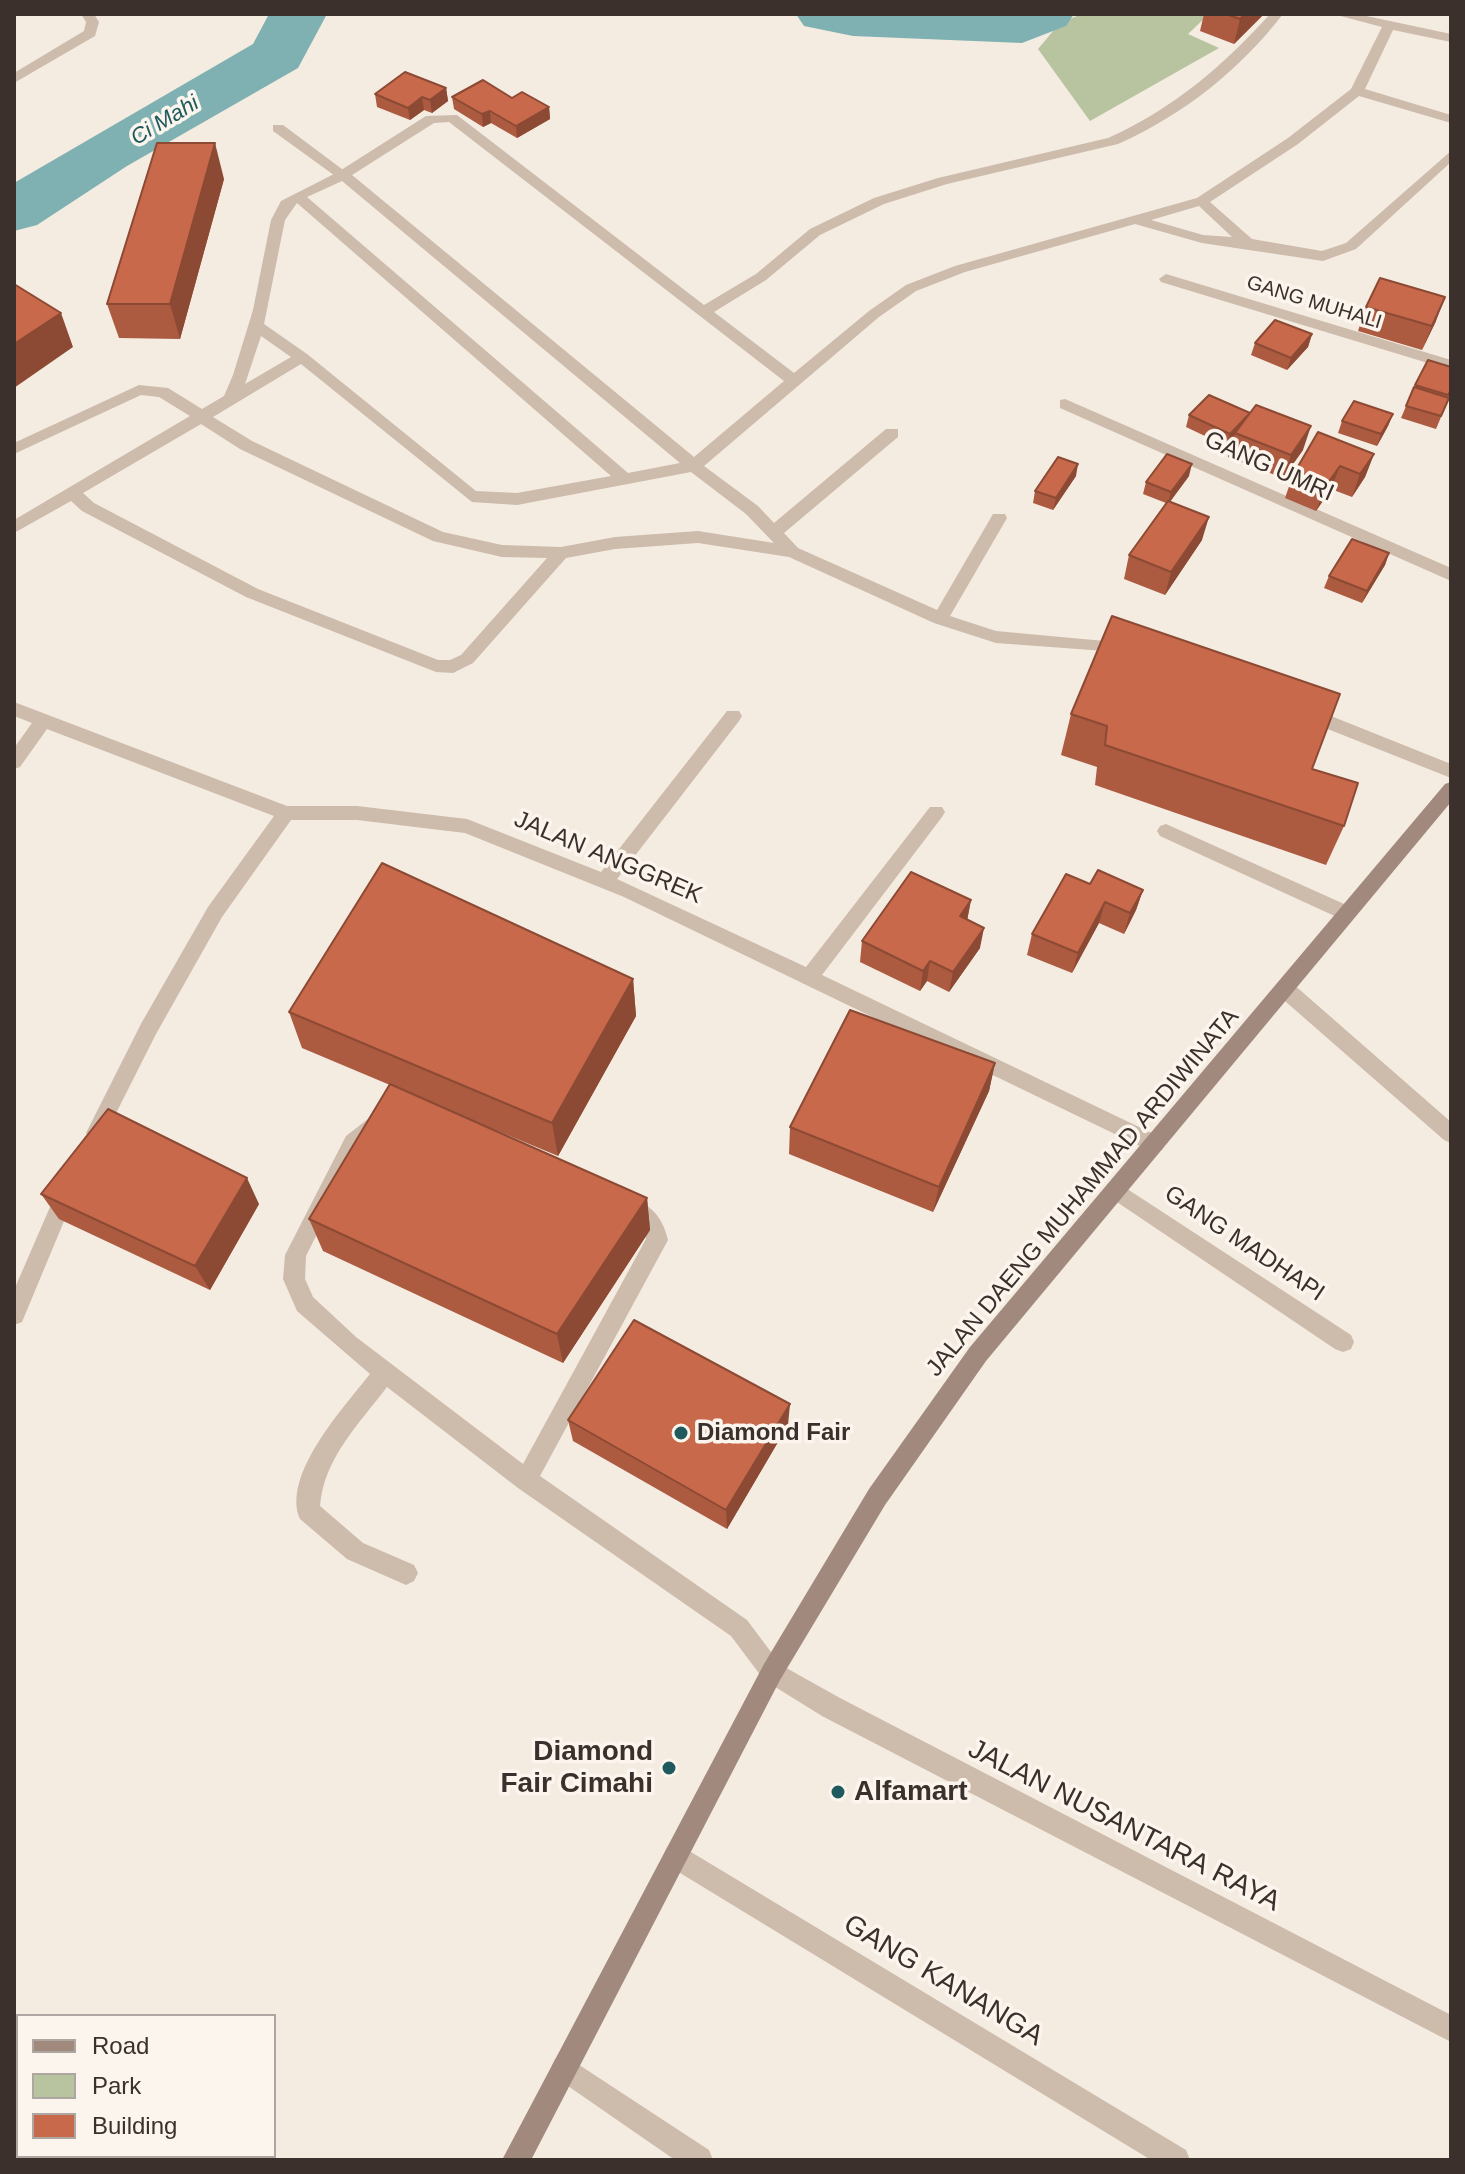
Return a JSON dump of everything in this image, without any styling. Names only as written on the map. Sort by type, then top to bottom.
[{"type":"main road","name":"JALAN DAENG MUHAMMAD ARDIWINATA","points":[[516,2160],[772,1672],[877,1497],[978,1354],[1346,913],[1447,800]]},
{"type":"street","points":[[14,79],[90,33],[93,22],[87,14]]},
{"type":"street","points":[[703,312],[761,277],[815,232],[879,201],[943,181],[1098,145],[1140,130],[1174,111],[1245,51],[1277,14]]},
{"type":"street","points":[[1339,14],[1451,38]]},
{"type":"street","points":[[258,327],[302,357],[472,496],[517,499],[694,466],[874,314],[911,288],[960,269],[1202,201],[1293,141],[1357,91],[1389,25]]},
{"type":"street","points":[[1357,91],[1451,119]]},
{"type":"street","points":[[232,396],[258,327],[278,220],[286,204],[343,175],[431,119],[452,118],[794,381]]},
{"type":"street","points":[[278,128],[343,175],[694,466],[752,510],[792,552]]},
{"type":"street","points":[[1139,221],[1202,239],[1248,243],[1308,255],[1334,253],[1351,246],[1451,155]]},
{"type":"street","points":[[297,196],[625,479]]},
{"type":"street","points":[[1202,201],[1248,243]]},
{"type":"street","name":"GANG MUHALI","points":[[1166,279],[1451,365]]},
{"type":"street","points":[[14,527],[302,357]]},
{"type":"street","points":[[14,449],[139,390],[163,392],[246,445],[439,537],[502,551],[561,553],[615,543],[698,537],[792,552],[940,619],[996,637],[1148,651]]},
{"type":"street","name":"GANG UMRI","points":[[1065,404],[1451,575]]},
{"type":"street","points":[[773,533],[892,433]]},
{"type":"street","points":[[74,494],[88,507],[252,593],[436,666],[453,667],[467,659],[561,553]]},
{"type":"street","points":[[940,619],[999,518]]},
{"type":"street","points":[[1296,708],[1451,771]]},
{"type":"street","name":"JALAN ANGGREK","points":[[14,709],[286,813],[357,813],[467,826],[604,882],[810,977],[1155,1144]]},
{"type":"street","points":[[604,882],[733,716]]},
{"type":"street","points":[[14,762],[43,721]]},
{"type":"street","points":[[810,977],[936,812]]},
{"type":"street","points":[[88,1149],[149,1028],[215,912],[286,813]]},
{"type":"street","points":[[1166,831],[1346,913]]},
{"type":"street","points":[[1285,989],[1451,1134]]},
{"type":"street","points":[[402,1115],[375,1121],[353,1142],[296,1255],[294,1279],[305,1304],[348,1344],[526,1480],[739,1628],[772,1672]]},
{"type":"street","points":[[14,1315],[75,1176]]},
{"type":"street","name":"GANG MADHAPI","points":[[1115,1190],[1343,1342]]},
{"type":"street","points":[[526,1480],[657,1240],[654,1224],[644,1211],[601,1194]]},
{"type":"street","points":[[386,1371],[314,1473],[308,1493],[308,1511],[355,1551],[406,1573]]},
{"type":"street","name":"JALAN NUSANTARA RAYA","points":[[772,1672],[845,1714],[1451,2029]]},
{"type":"street","name":"GANG KANANGA","points":[[676,1856],[1176,2160]]},
{"type":"street","points":[[564,2068],[699,2160]]},
{"type":"green space","points":[[1081,14],[1209,14],[1188,34],[1219,48],[1090,121],[1038,49],[1059,24]]},
{"type":"building","points":[[1226,14],[1245,14],[1240,19]]},
{"type":"building","points":[[405,72],[446,88],[430,100],[422,97],[408,108],[375,94]]},
{"type":"building","points":[[483,80],[512,98],[522,92],[549,107],[516,126],[490,111],[482,114],[452,97]]},
{"type":"building","points":[[157,143],[215,143],[170,304],[107,304]]},
{"type":"building","points":[[1380,278],[1445,297],[1432,326],[1366,307]]},
{"type":"building","points":[[14,284],[61,313],[14,344]]},
{"type":"building","points":[[1275,320],[1312,334],[1291,358],[1255,343]]},
{"type":"building","points":[[1428,360],[1451,367],[1451,390],[1448,395],[1415,385]]},
{"type":"building","points":[[1414,387],[1449,398],[1441,416],[1406,406]]},
{"type":"building","points":[[1209,395],[1250,413],[1230,434],[1189,415]]},
{"type":"building","points":[[1354,401],[1393,414],[1381,434],[1342,421]]},
{"type":"building","points":[[1256,405],[1311,426],[1291,455],[1235,433]]},
{"type":"building","points":[[1318,432],[1374,454],[1360,474],[1340,466],[1325,487],[1293,475]]},
{"type":"building","points":[[1167,454],[1192,464],[1171,492],[1146,482]]},
{"type":"building","points":[[1058,457],[1078,464],[1056,498],[1035,491]]},
{"type":"building","points":[[1168,501],[1209,517],[1171,572],[1129,555]]},
{"type":"building","points":[[1352,539],[1389,553],[1367,591],[1329,576]]},
{"type":"building","points":[[1112,616],[1340,694],[1312,769],[1358,783],[1344,826],[1105,745],[1107,726],[1071,714]]},
{"type":"building","points":[[382,863],[633,979],[552,1123],[289,1012]]},
{"type":"building","points":[[1098,870],[1143,890],[1130,913],[1105,902],[1078,953],[1032,934],[1066,874],[1090,884]]},
{"type":"building","points":[[911,872],[971,900],[960,916],[984,928],[953,972],[930,961],[923,971],[862,941]]},
{"type":"building","points":[[850,1010],[995,1063],[939,1187],[790,1127]]},
{"type":"building","points":[[390,1084],[647,1198],[557,1334],[309,1219]]},
{"type":"building","points":[[108,1109],[247,1178],[195,1266],[41,1194]]},
{"type":"building","name":"Diamond Fair","points":[[634,1320],[790,1404],[726,1510],[568,1420]]},
{"type":"waterway","name":"Ci Mahi","points":[[14,211],[105,153],[277,55],[298,14]]},
{"type":"waterway","name":"Ci Mahi","points":[[825,14],[853,19],[1022,25],[1045,14]]},
{"type":"place","name":"Diamond Fair","points":[[681,1433]]},
{"type":"place","name":"Diamond Fair Cimahi","points":[[669,1768]]},
{"type":"place","name":"Alfamart","points":[[838,1792]]}]
